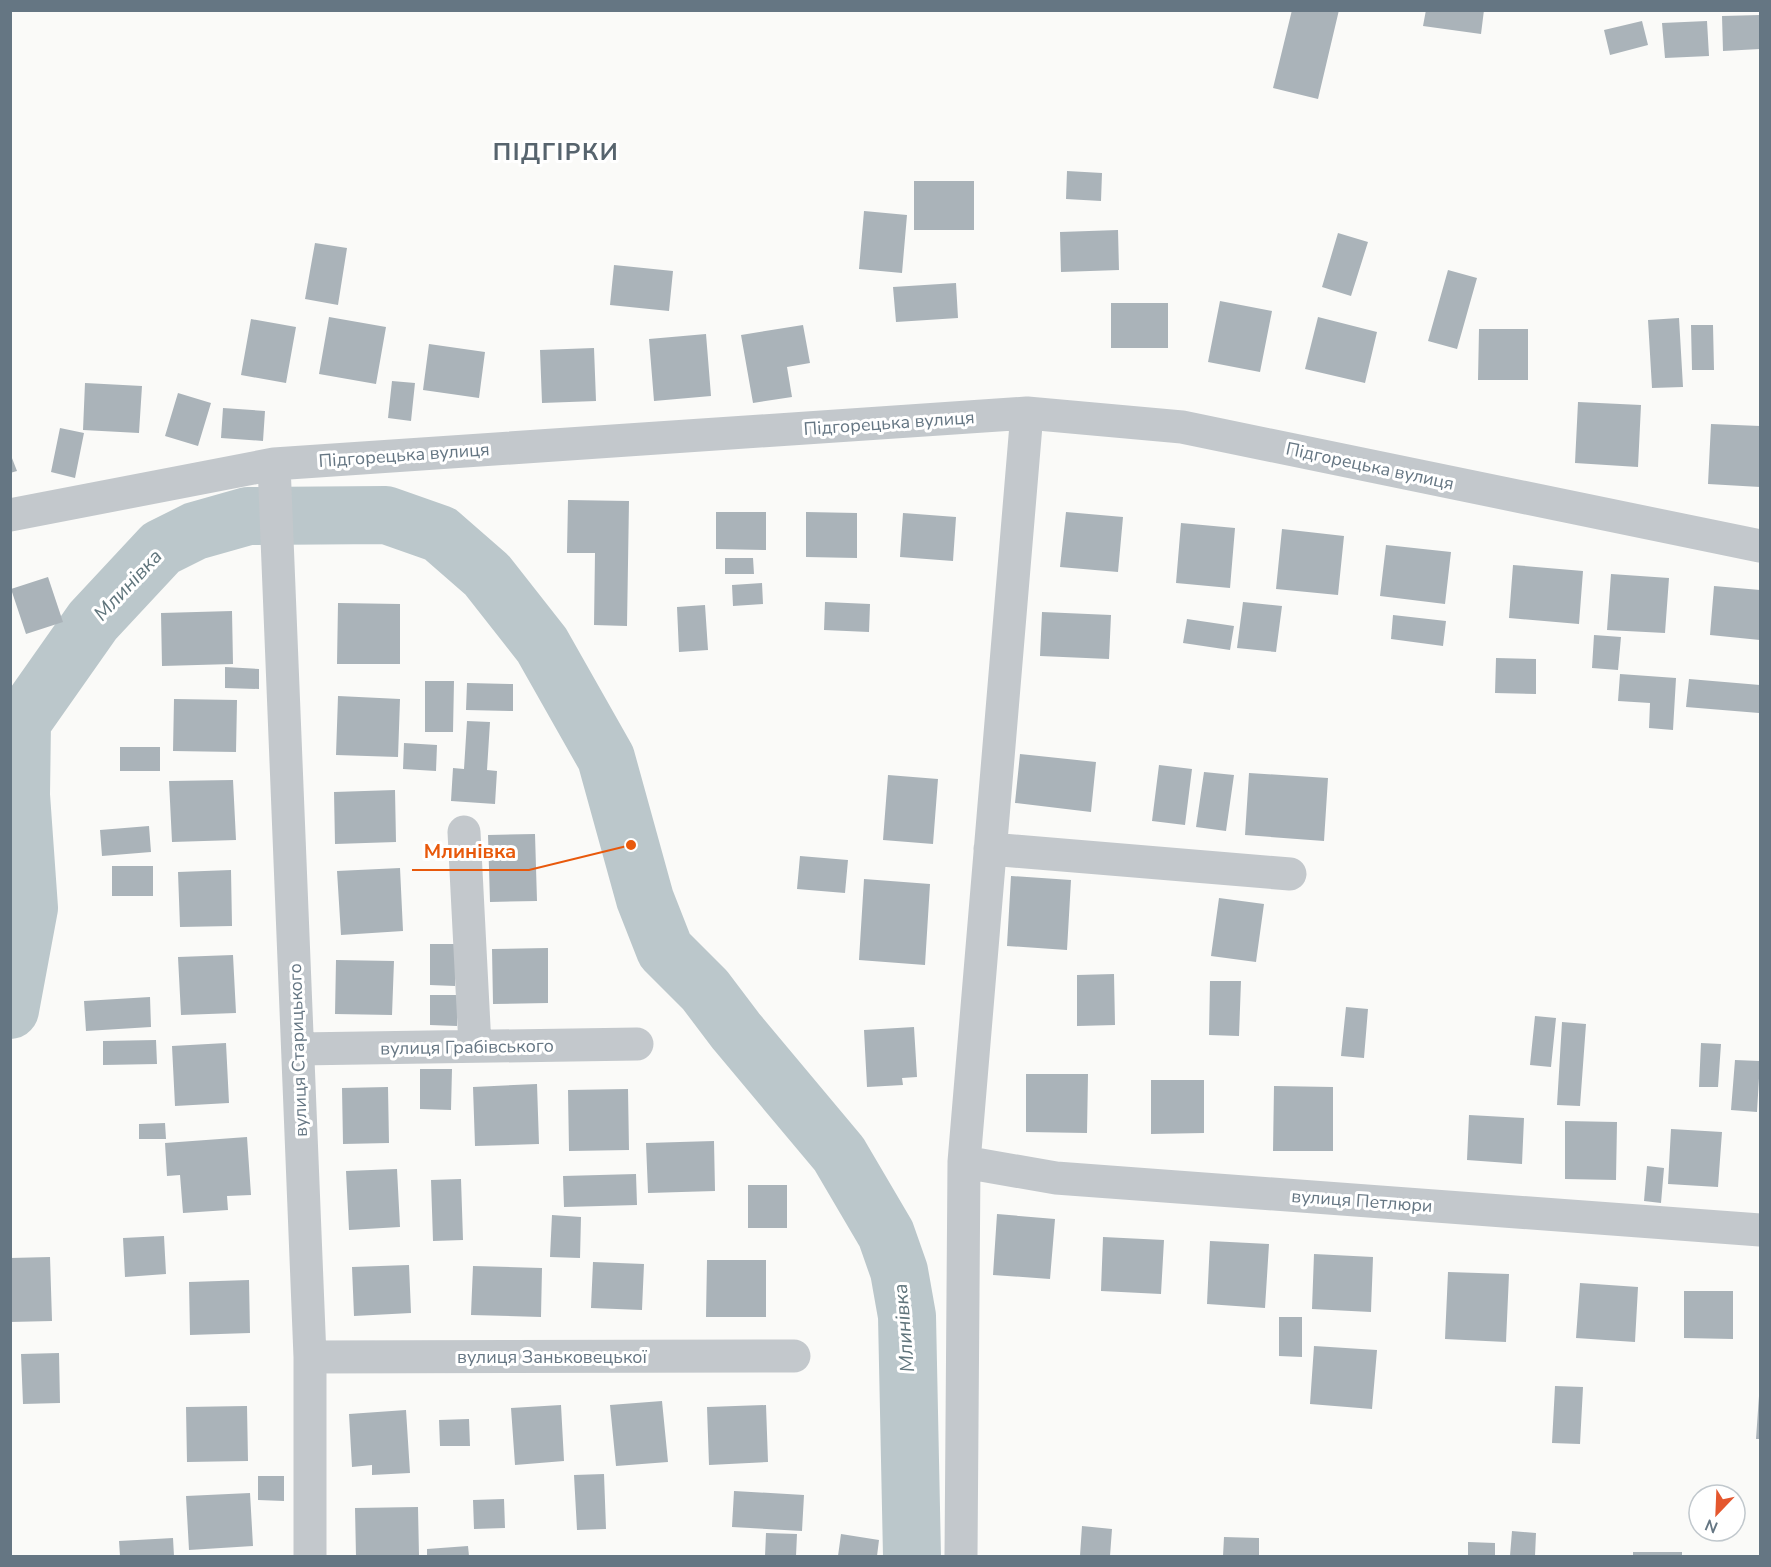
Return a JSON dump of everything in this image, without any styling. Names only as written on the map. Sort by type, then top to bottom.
[{"type":"street","name":"Підгорецька вулиця","points":[[10,516],[275,476],[1027,413],[1182,428],[1761,546]]},
{"type":"street","points":[[961,1557],[964,1162],[1027,413]]},
{"type":"street","name":"вулиця Старицького","points":[[275,476],[310,1357],[310,1557]]},
{"type":"street","points":[[464,832],[475,1046]]},
{"type":"street","points":[[990,849],[1290,874]]},
{"type":"street","name":"вулиця Грабівського","points":[[298,1049],[637,1044]]},
{"type":"street","name":"вулиця Петлюри","points":[[964,1162],[1056,1178],[1761,1230]]},
{"type":"street","name":"вулиця Заньковецької","points":[[310,1357],[794,1356]]},
{"type":"building","points":[[1292,10],[1339,10],[1318,99],[1273,88]]},
{"type":"building","points":[[1426,10],[1484,10],[1481,34],[1423,26]]},
{"type":"building","points":[[1760,15],[1760,49],[1723,51],[1722,16]]},
{"type":"building","points":[[1642,21],[1648,45],[1610,55],[1604,30]]},
{"type":"building","points":[[1707,21],[1709,56],[1665,58],[1662,23]]},
{"type":"building","points":[[1067,171],[1102,173],[1101,201],[1066,199]]},
{"type":"building","points":[[914,181],[974,181],[974,230],[914,230]]},
{"type":"building","points":[[864,211],[907,215],[902,273],[859,269]]},
{"type":"building","points":[[1118,230],[1119,270],[1061,272],[1060,232]]},
{"type":"building","points":[[1338,233],[1368,242],[1351,296],[1322,287]]},
{"type":"building","points":[[315,243],[347,248],[338,305],[305,299]]},
{"type":"building","points":[[614,265],[673,271],[669,311],[610,305]]},
{"type":"building","points":[[1448,270],[1477,278],[1457,349],[1428,341]]},
{"type":"building","points":[[956,283],[958,318],[896,322],[893,287]]},
{"type":"building","points":[[1220,301],[1272,311],[1260,372],[1208,362]]},
{"type":"building","points":[[1111,303],[1168,303],[1168,348],[1111,348]]},
{"type":"building","points":[[329,317],[386,327],[376,384],[319,374]]},
{"type":"building","points":[[1318,317],[1377,332],[1365,383],[1305,369]]},
{"type":"building","points":[[1679,318],[1683,387],[1652,388],[1648,320]]},
{"type":"building","points":[[251,319],[296,327],[286,383],[241,375]]},
{"type":"building","points":[[803,325],[810,363],[787,367],[792,397],[753,403],[741,335]]},
{"type":"building","points":[[1691,325],[1713,325],[1714,370],[1692,370]]},
{"type":"building","points":[[1479,329],[1528,329],[1528,380],[1478,380]]},
{"type":"building","points":[[706,334],[711,396],[654,401],[649,339]]},
{"type":"building","points":[[429,344],[485,352],[479,398],[423,390]]},
{"type":"building","points":[[594,348],[596,401],[542,403],[540,350]]},
{"type":"building","points":[[392,381],[415,383],[411,421],[388,418]]},
{"type":"building","points":[[85,383],[142,386],[139,433],[83,430]]},
{"type":"building","points":[[178,393],[211,403],[198,446],[165,436]]},
{"type":"building","points":[[1578,402],[1641,405],[1638,467],[1575,463]]},
{"type":"building","points":[[223,408],[265,411],[263,441],[221,438]]},
{"type":"building","points":[[1711,424],[1760,426],[1760,487],[1708,484]]},
{"type":"building","points":[[60,428],[84,433],[75,478],[51,472]]},
{"type":"building","points":[[10,453],[17,471],[10,473]]},
{"type":"building","points":[[568,500],[629,501],[627,626],[594,625],[595,553],[567,553]]},
{"type":"building","points":[[716,512],[766,512],[766,550],[716,549]]},
{"type":"building","points":[[806,512],[857,513],[857,558],[806,557]]},
{"type":"building","points":[[1066,512],[1123,517],[1118,572],[1060,567]]},
{"type":"building","points":[[903,513],[956,517],[953,561],[900,557]]},
{"type":"building","points":[[1181,523],[1235,528],[1230,588],[1176,583]]},
{"type":"building","points":[[1282,529],[1344,536],[1338,595],[1276,589]]},
{"type":"building","points":[[1386,545],[1451,552],[1445,604],[1380,596]]},
{"type":"building","points":[[725,558],[753,558],[754,574],[725,574]]},
{"type":"building","points":[[1513,565],[1583,571],[1579,624],[1509,618]]},
{"type":"building","points":[[1611,574],[1669,578],[1665,633],[1607,630]]},
{"type":"building","points":[[48,577],[63,622],[26,634],[11,589]]},
{"type":"building","points":[[762,583],[763,604],[733,606],[732,585]]},
{"type":"building","points":[[1714,586],[1760,590],[1760,640],[1710,635]]},
{"type":"building","points":[[825,602],[870,604],[869,632],[824,630]]},
{"type":"building","points":[[1243,602],[1282,606],[1276,652],[1237,648]]},
{"type":"building","points":[[338,603],[400,604],[400,664],[337,664]]},
{"type":"building","points":[[705,605],[708,650],[679,652],[677,607]]},
{"type":"building","points":[[232,611],[233,664],[162,666],[161,613]]},
{"type":"building","points":[[1042,612],[1111,615],[1109,659],[1040,656]]},
{"type":"building","points":[[1393,615],[1446,621],[1443,646],[1391,639]]},
{"type":"building","points":[[1187,619],[1234,626],[1230,650],[1183,643]]},
{"type":"building","points":[[1594,635],[1621,637],[1618,670],[1592,668]]},
{"type":"building","points":[[1496,658],[1536,659],[1536,694],[1495,693]]},
{"type":"building","points":[[225,667],[259,669],[259,689],[225,688]]},
{"type":"building","points":[[1620,674],[1676,678],[1673,730],[1649,728],[1650,703],[1618,701]]},
{"type":"building","points":[[1689,679],[1760,685],[1759,713],[1686,707]]},
{"type":"building","points":[[425,681],[454,681],[453,732],[425,732]]},
{"type":"building","points":[[467,683],[513,684],[513,711],[466,710]]},
{"type":"building","points":[[338,696],[400,699],[398,757],[336,755]]},
{"type":"building","points":[[174,699],[237,700],[236,752],[173,751]]},
{"type":"building","points":[[467,721],[490,722],[487,770],[497,771],[495,804],[451,801],[453,768],[464,769]]},
{"type":"building","points":[[404,743],[437,745],[436,771],[403,769]]},
{"type":"building","points":[[120,747],[160,747],[160,771],[120,771]]},
{"type":"building","points":[[1020,754],[1096,762],[1091,812],[1015,803]]},
{"type":"building","points":[[1159,765],[1192,769],[1185,825],[1152,821]]},
{"type":"building","points":[[1204,772],[1234,775],[1226,831],[1196,827]]},
{"type":"building","points":[[1249,773],[1328,778],[1324,841],[1245,835]]},
{"type":"building","points":[[888,775],[938,779],[933,844],[883,840]]},
{"type":"building","points":[[233,780],[236,840],[172,842],[169,781]]},
{"type":"building","points":[[395,790],[396,842],[335,844],[334,792]]},
{"type":"building","points":[[149,826],[151,852],[102,856],[100,830]]},
{"type":"building","points":[[535,834],[537,901],[490,902],[488,835]]},
{"type":"building","points":[[800,856],[848,860],[845,893],[797,889]]},
{"type":"building","points":[[112,866],[153,866],[153,896],[112,896]]},
{"type":"building","points":[[400,868],[403,931],[341,935],[337,871]]},
{"type":"building","points":[[231,870],[232,926],[180,927],[178,872]]},
{"type":"building","points":[[1011,876],[1071,880],[1067,950],[1007,946]]},
{"type":"building","points":[[864,879],[930,884],[925,965],[859,960]]},
{"type":"building","points":[[1219,898],[1264,904],[1256,962],[1211,956]]},
{"type":"building","points":[[430,944],[455,944],[455,986],[430,985]]},
{"type":"building","points":[[548,948],[548,1003],[493,1004],[492,949]]},
{"type":"building","points":[[233,955],[236,1013],[181,1015],[178,957]]},
{"type":"building","points":[[336,960],[394,961],[392,1015],[335,1014]]},
{"type":"building","points":[[1114,974],[1115,1025],[1077,1026],[1077,975]]},
{"type":"building","points":[[1210,981],[1241,981],[1239,1036],[1209,1035]]},
{"type":"building","points":[[430,995],[457,995],[457,1026],[430,1025]]},
{"type":"building","points":[[150,997],[151,1027],[86,1031],[84,1001]]},
{"type":"building","points":[[1346,1007],[1368,1009],[1364,1058],[1341,1056]]},
{"type":"building","points":[[1535,1016],[1556,1018],[1551,1067],[1530,1065]]},
{"type":"building","points":[[1562,1022],[1586,1024],[1580,1106],[1557,1105]]},
{"type":"building","points":[[914,1027],[917,1077],[902,1078],[903,1085],[867,1087],[864,1030]]},
{"type":"building","points":[[156,1040],[157,1064],[103,1065],[103,1041]]},
{"type":"building","points":[[226,1043],[229,1103],[175,1106],[172,1046]]},
{"type":"building","points":[[1701,1043],[1721,1044],[1718,1087],[1699,1087]]},
{"type":"building","points":[[1735,1060],[1760,1061],[1757,1112],[1731,1110]]},
{"type":"building","points":[[420,1069],[452,1069],[451,1110],[420,1109]]},
{"type":"building","points":[[1026,1074],[1088,1074],[1087,1133],[1026,1132]]},
{"type":"building","points":[[1151,1080],[1204,1080],[1204,1133],[1151,1134]]},
{"type":"building","points":[[537,1084],[539,1144],[475,1146],[473,1087]]},
{"type":"building","points":[[1274,1086],[1333,1087],[1333,1151],[1273,1151]]},
{"type":"building","points":[[388,1087],[389,1143],[343,1144],[342,1088]]},
{"type":"building","points":[[628,1089],[629,1150],[569,1151],[568,1090]]},
{"type":"building","points":[[1469,1115],[1524,1118],[1522,1164],[1467,1160]]},
{"type":"building","points":[[1565,1121],[1617,1122],[1616,1180],[1565,1179]]},
{"type":"building","points":[[165,1123],[166,1139],[139,1139],[139,1124]]},
{"type":"building","points":[[1671,1129],[1722,1132],[1718,1187],[1668,1184]]},
{"type":"building","points":[[247,1137],[251,1195],[227,1196],[228,1210],[183,1213],[180,1175],[167,1176],[165,1143]]},
{"type":"building","points":[[714,1141],[715,1191],[648,1193],[646,1143]]},
{"type":"building","points":[[1647,1166],[1664,1168],[1661,1203],[1644,1201]]},
{"type":"building","points":[[397,1169],[400,1227],[349,1230],[346,1171]]},
{"type":"building","points":[[636,1174],[637,1205],[564,1207],[563,1176]]},
{"type":"building","points":[[461,1179],[463,1240],[433,1241],[431,1180]]},
{"type":"building","points":[[748,1185],[787,1185],[787,1228],[748,1228]]},
{"type":"building","points":[[997,1214],[1055,1219],[1050,1279],[993,1275]]},
{"type":"building","points":[[552,1215],[581,1217],[580,1258],[550,1257]]},
{"type":"building","points":[[164,1236],[166,1274],[125,1277],[123,1238]]},
{"type":"building","points":[[1103,1237],[1164,1240],[1161,1294],[1101,1291]]},
{"type":"building","points":[[1210,1241],[1269,1244],[1265,1308],[1207,1304]]},
{"type":"building","points":[[1314,1254],[1373,1257],[1371,1312],[1312,1309]]},
{"type":"building","points":[[50,1257],[52,1321],[10,1322],[10,1258]]},
{"type":"building","points":[[707,1260],[766,1260],[766,1317],[706,1317]]},
{"type":"building","points":[[593,1262],[644,1264],[642,1310],[591,1308]]},
{"type":"building","points":[[409,1265],[411,1313],[354,1316],[352,1267]]},
{"type":"building","points":[[473,1266],[542,1268],[541,1317],[471,1315]]},
{"type":"building","points":[[1448,1272],[1509,1274],[1506,1342],[1445,1339]]},
{"type":"building","points":[[249,1280],[250,1333],[190,1335],[189,1282]]},
{"type":"building","points":[[1580,1283],[1638,1287],[1635,1342],[1576,1338]]},
{"type":"building","points":[[1684,1291],[1733,1291],[1733,1339],[1684,1338]]},
{"type":"building","points":[[1279,1317],[1302,1317],[1302,1357],[1279,1356]]},
{"type":"building","points":[[1314,1346],[1377,1350],[1372,1409],[1310,1404]]},
{"type":"building","points":[[59,1353],[60,1403],[23,1404],[21,1354]]},
{"type":"building","points":[[1555,1386],[1583,1387],[1580,1444],[1552,1443]]},
{"type":"building","points":[[1759,1396],[1760,1439],[1756,1439]]},
{"type":"building","points":[[662,1401],[668,1462],[616,1466],[610,1405]]},
{"type":"building","points":[[561,1405],[564,1461],[515,1465],[511,1408]]},
{"type":"building","points":[[766,1405],[768,1462],[709,1465],[707,1407]]},
{"type":"building","points":[[247,1406],[248,1461],[187,1462],[186,1407]]},
{"type":"building","points":[[406,1410],[410,1473],[372,1475],[372,1465],[352,1467],[349,1414]]},
{"type":"building","points":[[469,1419],[470,1446],[440,1446],[439,1420]]},
{"type":"building","points":[[604,1474],[606,1529],[577,1530],[574,1475]]},
{"type":"building","points":[[258,1476],[284,1476],[284,1501],[258,1500]]},
{"type":"building","points":[[734,1491],[804,1495],[802,1531],[732,1527]]},
{"type":"building","points":[[250,1493],[253,1546],[189,1550],[186,1496]]},
{"type":"building","points":[[504,1499],[505,1528],[474,1529],[473,1500]]},
{"type":"building","points":[[418,1507],[419,1556],[356,1556],[355,1508]]},
{"type":"building","points":[[1082,1526],[1112,1529],[1110,1556],[1080,1556]]},
{"type":"building","points":[[1512,1531],[1536,1533],[1535,1556],[1510,1556]]},
{"type":"building","points":[[766,1533],[797,1534],[796,1556],[765,1556]]},
{"type":"building","points":[[841,1534],[879,1540],[877,1556],[838,1556]]},
{"type":"building","points":[[1224,1537],[1259,1538],[1259,1556],[1223,1556]]},
{"type":"building","points":[[173,1538],[174,1556],[120,1556],[119,1541]]},
{"type":"building","points":[[1468,1542],[1495,1543],[1495,1556],[1468,1556]]},
{"type":"building","points":[[468,1546],[469,1556],[427,1556],[427,1549]]},
{"type":"building","points":[[1633,1552],[1682,1552],[1682,1556],[1633,1556]]},
{"type":"waterway","name":"Млинівка","points":[[10,1010],[29,908],[21,795],[22,722],[93,621],[161,548],[195,531],[248,516],[386,515],[440,534],[487,575],[542,645],[606,758],[645,899],[665,950],[705,990],[736,1031],[839,1154],[886,1234],[899,1271],[907,1316],[912,1556]]},
{"type":"place","name":"Млинівка","points":[[631,845]]},
{"type":"district","name":"ПІДГІРКИ","points":[[556,152]]}]
